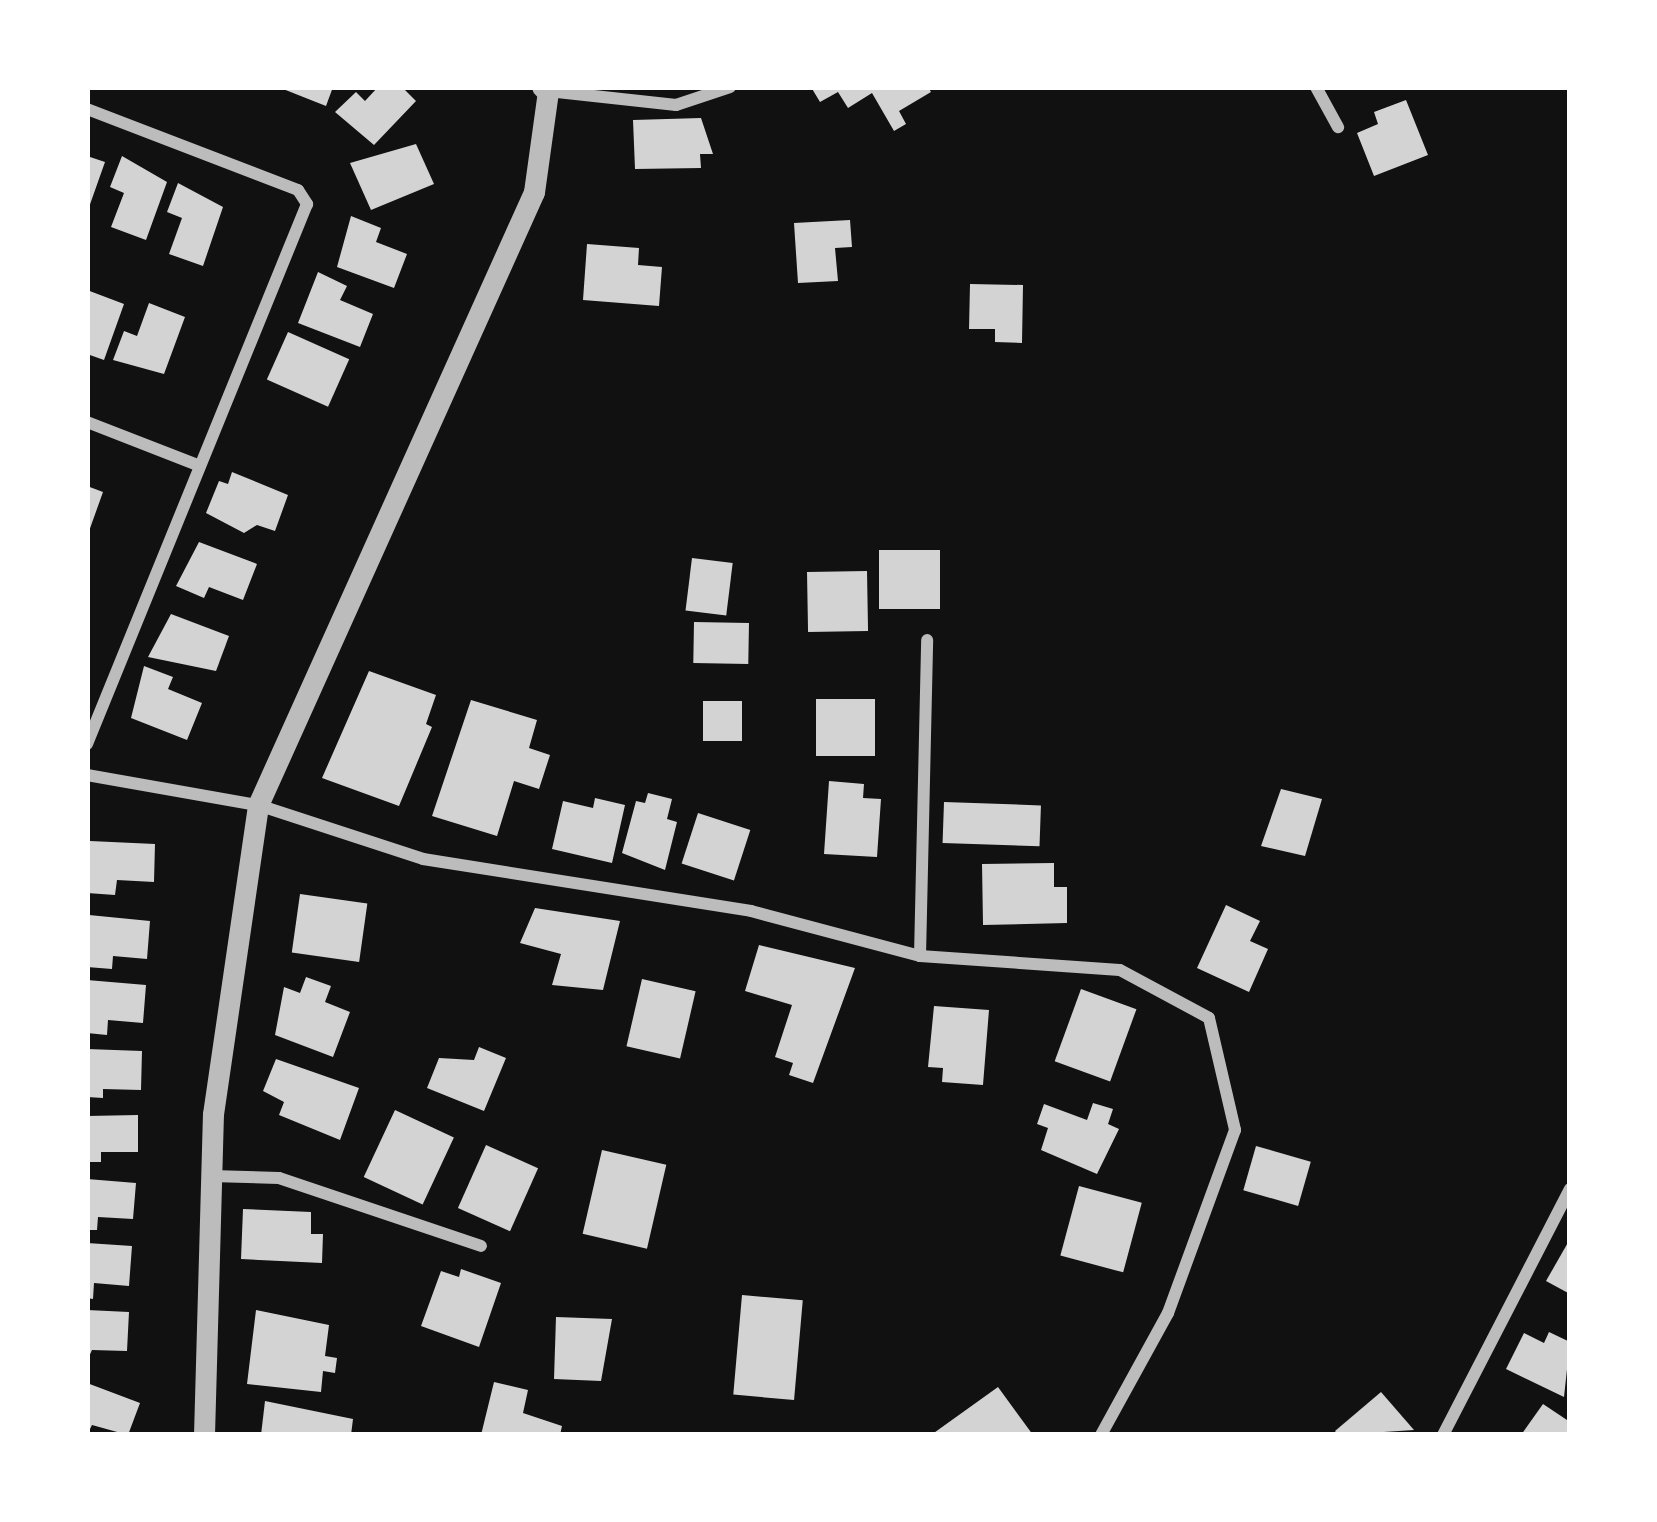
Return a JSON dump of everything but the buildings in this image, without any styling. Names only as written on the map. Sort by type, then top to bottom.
[{"type":"street","points":[[204,1435],[211,1176],[258,805],[534,192],[545,89],[676,105],[730,87]]},
{"type":"street","points":[[1316,87],[1338,127]]},
{"type":"street","points":[[87,109],[298,190],[307,204],[87,744]]},
{"type":"street","points":[[87,422],[200,466]]},
{"type":"street","points":[[920,956],[927,640]]},
{"type":"street","points":[[87,775],[258,805],[424,860],[752,911],[920,956],[1120,970],[1209,1018],[1235,1130],[1168,1313],[1101,1435]]},
{"type":"street","points":[[211,1176],[279,1178],[481,1246]]},
{"type":"street","points":[[1443,1435],[1570,1189]]}]
